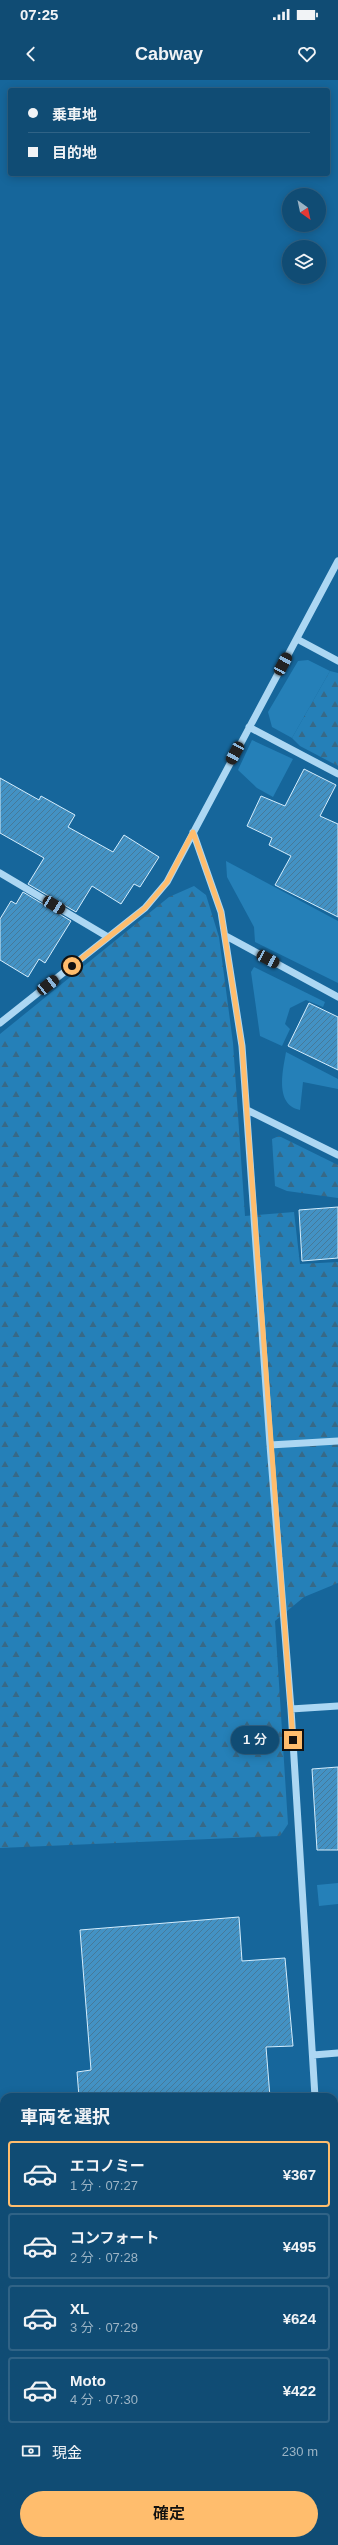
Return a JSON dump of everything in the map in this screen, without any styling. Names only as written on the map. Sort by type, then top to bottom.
[{"type":"street","points":[[0,1023],[145,908],[167,882],[338,561]]},
{"type":"street","points":[[297,639],[338,661]]},
{"type":"street","points":[[249,727],[338,774]]},
{"type":"street","points":[[193,832],[221,912],[226,936],[242,1046],[270,1446],[291,1709],[315,2093]]},
{"type":"street","points":[[0,873],[108,937]]},
{"type":"street","points":[[226,936],[338,997]]},
{"type":"street","points":[[247,1110],[338,1155]]},
{"type":"street","points":[[270,1446],[338,1441]]},
{"type":"street","points":[[291,1709],[338,1706]]},
{"type":"street","points":[[313,2055],[338,2053]]},
{"type":"green space","points":[[308,660],[330,671],[292,738],[272,727],[268,712],[298,661]]},
{"type":"green space","points":[[330,671],[338,673],[338,766],[300,746],[292,738]]},
{"type":"green space","points":[[252,740],[293,759],[273,797],[257,788],[238,770]]},
{"type":"green space","points":[[226,861],[338,921],[338,983],[255,942],[254,927],[227,877]]},
{"type":"green space","points":[[194,886],[206,895],[219,937],[233,1043],[245,1216],[294,1212],[300,1264],[338,1262],[338,1583],[304,1597],[275,1621],[288,1824],[280,1836],[0,1848],[0,1034],[169,897]]},
{"type":"green space","points":[[254,967],[325,1002],[323,1007],[306,1000],[290,1008],[285,1024],[290,1029],[282,1046],[260,1036],[251,972]]},
{"type":"green space","points":[[286,1052],[338,1079],[338,1089],[303,1082],[300,1110],[292,1107],[286,1101],[282,1086]]},
{"type":"green space","points":[[279,1136],[338,1165],[338,1198],[287,1191],[275,1186],[272,1139]]},
{"type":"green space","points":[[338,1883],[338,1904],[319,1906],[317,1885]]},
{"type":"building","points":[[304,769],[336,785],[320,816],[338,824],[338,917],[275,885],[291,856],[269,845],[272,838],[247,826],[261,796],[285,806]]},
{"type":"building","points":[[0,778],[39,800],[41,796],[75,815],[68,827],[113,852],[124,835],[159,857],[140,887],[134,884],[121,904],[92,886],[76,912],[28,884],[44,858],[0,833]]},
{"type":"building","points":[[23,892],[71,921],[45,963],[39,959],[28,977],[0,960],[0,919],[11,901],[16,904]]},
{"type":"building","points":[[309,1003],[338,1017],[338,1070],[288,1046]]},
{"type":"building","points":[[338,1207],[338,1258],[302,1261],[299,1210]]},
{"type":"building","points":[[338,1767],[338,1850],[317,1850],[312,1769]]},
{"type":"building","points":[[239,1917],[242,1961],[285,1958],[293,2046],[266,2047],[270,2093],[79,2093],[77,2072],[91,2070],[80,1930]]},
{"type":"route","points":[[72,966],[145,908],[167,882],[193,832],[221,912],[226,936],[242,1046],[270,1446],[293,1740]]}]
